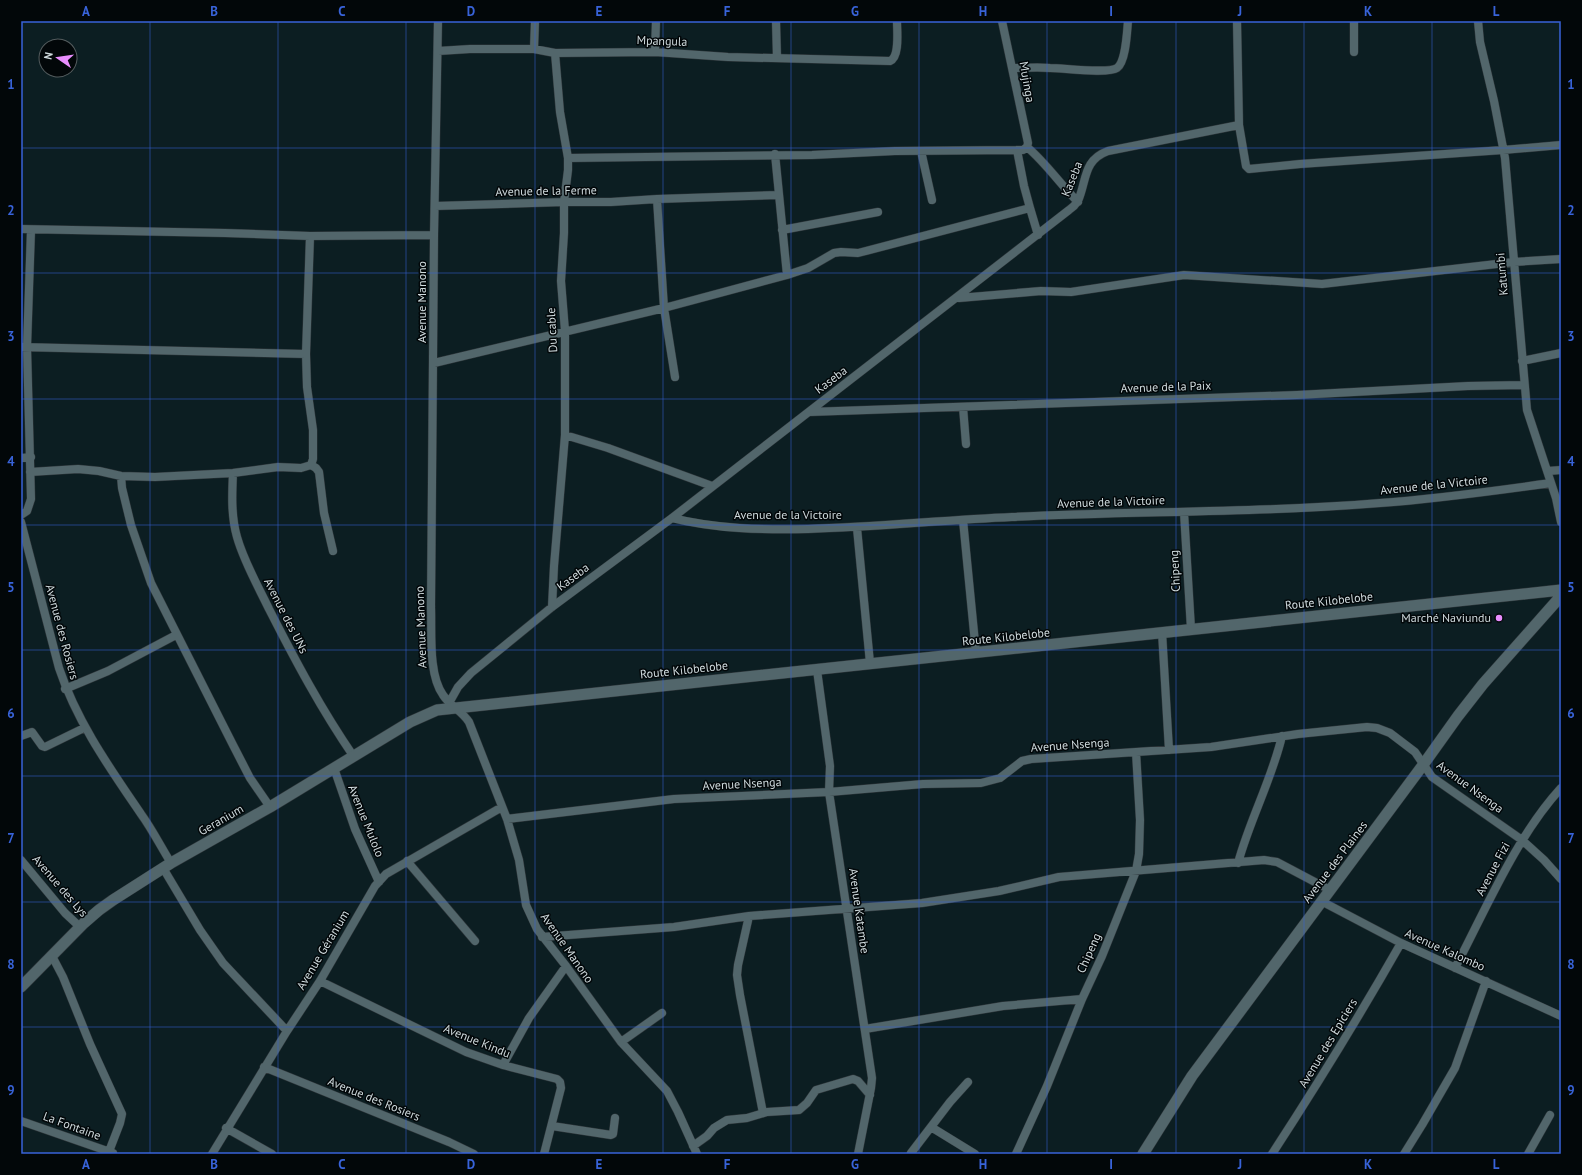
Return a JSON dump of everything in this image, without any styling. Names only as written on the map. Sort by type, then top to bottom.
[{"type":"street","name":"Avenue Manono","points":[[438,21],[434,235],[431,607],[433,653],[437,683],[452,705],[469,722],[506,819],[519,860],[526,905],[536,929],[566,966],[621,1042],[666,1091],[678,1112],[695,1150]]},
{"type":"street","points":[[534,50],[535,21]]},
{"type":"street","points":[[655,52],[656,21]]},
{"type":"street","points":[[776,21],[777,58]]},
{"type":"street","name":"Mpangula","points":[[438,51],[470,49],[534,50],[555,53],[655,52],[777,58],[886,61],[892,60],[896,54],[896,21]]},
{"type":"street","name":"Mujinga","points":[[1002,21],[1028,143],[1026,147]]},
{"type":"street","points":[[1013,68],[1049,68],[1101,71],[1117,69],[1121,64],[1124,55],[1128,21]]},
{"type":"street","points":[[1237,21],[1239,125],[1246,166],[1249,169],[1561,145]]},
{"type":"street","points":[[1354,21],[1354,52]]},
{"type":"street","name":"Katumbi","points":[[1478,21],[1480,42],[1494,101],[1503,150],[1527,410],[1548,471],[1561,522]]},
{"type":"street","name":"Du cable","points":[[552,607],[565,435],[566,331],[561,281],[564,202],[568,170],[568,158],[560,112],[555,53]]},
{"type":"street","name":"Kaseba","points":[[452,705],[458,687],[471,672],[552,607],[672,518],[958,298],[1069,210],[1078,202],[1088,168],[1092,161],[1101,153],[1141,143],[1239,125]]},
{"type":"street","points":[[568,158],[775,154],[812,155],[921,151],[1023,150],[1026,147],[1045,164],[1078,202]]},
{"type":"street","points":[[1017,150],[1024,186],[1038,235]]},
{"type":"street","points":[[921,151],[932,200]]},
{"type":"street","points":[[775,154],[787,275]]},
{"type":"street","name":"Avenue de la Ferme","points":[[435,206],[611,202],[778,195]]},
{"type":"street","points":[[657,199],[664,308],[675,377]]},
{"type":"street","points":[[434,363],[664,308],[787,275],[808,268],[834,253],[858,253],[1030,208]]},
{"type":"street","points":[[782,230],[878,212]]},
{"type":"street","points":[[21,229],[310,236],[434,235]]},
{"type":"street","points":[[23,514],[28,511],[31,503],[31,457],[24,347],[31,230]]},
{"type":"street","points":[[310,236],[306,354],[307,387],[313,430],[313,459],[311,465]]},
{"type":"street","points":[[958,298],[1041,291],[1071,292],[1184,275],[1322,284],[1514,262],[1561,259]]},
{"type":"street","points":[[24,347],[306,354]]},
{"type":"street","points":[[1522,361],[1561,353]]},
{"type":"street","name":"Avenue de la Paix","points":[[808,412],[1524,385]]},
{"type":"street","points":[[964,407],[966,444]]},
{"type":"street","points":[[565,435],[608,448],[712,486]]},
{"type":"street","points":[[21,458],[31,457]]},
{"type":"street","points":[[30,472],[78,469],[99,471],[121,476],[156,477],[233,473],[278,467],[301,468],[311,465],[319,472],[324,513],[333,551]]},
{"type":"street","points":[[1548,471],[1561,470]]},
{"type":"street","name":"Avenue des UNs","points":[[233,473],[232,506],[235,528],[237,537],[254,579],[298,666],[336,731],[354,757]]},
{"type":"street","points":[[121,476],[126,507],[146,568],[176,635],[250,778],[270,807]]},
{"type":"street","name":"Avenue de la Victoire","points":[[672,518],[719,526],[749,528],[858,528],[1037,516],[1184,512],[1379,503],[1482,493],[1551,483]]},
{"type":"street","name":"Chipeng","points":[[1184,512],[1191,629]]},
{"type":"street","points":[[963,520],[976,653]]},
{"type":"street","name":"Avenue des Rosiers","points":[[21,522],[65,689],[84,728],[104,761],[142,814],[200,930],[223,963],[287,1031]]},
{"type":"street","points":[[858,528],[870,663]]},
{"type":"street","name":"Route Kilobelobe","points":[[452,705],[817,670],[870,663],[1561,590]]},
{"type":"street","name":"Avenue des Plaines","points":[[1143,1154],[1192,1076],[1458,716],[1483,684],[1561,596]]},
{"type":"street","points":[[1162,632],[1169,750]]},
{"type":"street","points":[[65,689],[108,671],[176,635]]},
{"type":"street","name":"Avenue Katambe","points":[[817,670],[830,766],[829,792],[872,1078],[858,1154]]},
{"type":"street","name":"Geranium","points":[[21,987],[80,927],[99,910],[167,866],[270,807],[420,717],[452,705]]},
{"type":"street","name":"Avenue Nsenga","points":[[506,819],[674,799],[829,792],[923,784],[981,783],[1000,778],[1022,761],[1026,760],[1211,747],[1282,736],[1367,727],[1377,728],[1390,733],[1415,752],[1432,777],[1522,840],[1544,860],[1561,879]]},
{"type":"street","points":[[21,736],[32,732],[42,746],[45,747],[84,728]]},
{"type":"street","points":[[1238,863],[1247,831],[1282,736]]},
{"type":"street","name":"Chipeng","points":[[1016,1154],[1047,1086],[1082,998],[1102,956],[1136,871],[1140,845],[1140,820],[1136,752]]},
{"type":"street","name":"Avenue Mulolo","points":[[334,768],[355,830],[379,882]]},
{"type":"street","name":"Avenue Fizi","points":[[1456,968],[1522,840],[1540,814],[1561,788]]},
{"type":"street","name":"Avenue Géranium","points":[[212,1154],[226,1128],[320,981],[365,902],[379,882],[386,874],[407,861],[502,807]]},
{"type":"street","name":"Avenue des Lys","points":[[21,860],[65,913],[80,927]]},
{"type":"street","points":[[542,937],[674,927],[748,916],[922,903],[998,891],[1059,877],[1264,860],[1273,861],[1330,890]]},
{"type":"street","points":[[407,861],[475,941]]},
{"type":"street","name":"Avenue Kalombo","points":[[1321,901],[1401,944],[1561,1016]]},
{"type":"street","points":[[748,916],[737,975],[763,1113]]},
{"type":"street","name":"Avenue des Epiciers","points":[[1272,1154],[1317,1084],[1401,944]]},
{"type":"street","points":[[52,956],[63,977],[90,1044],[122,1114],[110,1153]]},
{"type":"street","points":[[503,1065],[529,1018],[566,966]]},
{"type":"street","name":"Avenue Kindu","points":[[320,981],[456,1048],[503,1065],[554,1078],[560,1082],[561,1088],[544,1154]]},
{"type":"street","points":[[1404,1154],[1455,1068],[1486,981]]},
{"type":"street","points":[[865,1029],[1003,1006],[1082,998]]},
{"type":"street","points":[[621,1042],[662,1013]]},
{"type":"street","name":"Avenue des Rosiers","points":[[264,1067],[449,1142],[474,1154]]},
{"type":"street","points":[[695,1150],[714,1128],[727,1120],[746,1118],[767,1112],[799,1110],[807,1103],[816,1090],[830,1087],[851,1079],[858,1081],[870,1095]]},
{"type":"street","points":[[911,1153],[950,1102],[968,1082]]},
{"type":"street","points":[[1528,1154],[1550,1115]]},
{"type":"street","points":[[552,1126],[611,1135],[614,1134],[616,1118]]},
{"type":"street","name":"La Fontaine","points":[[21,1121],[110,1153]]},
{"type":"street","points":[[931,1127],[975,1154]]},
{"type":"street","points":[[226,1128],[272,1154]]},
{"type":"place","name":"Marché Naviundu","points":[[1499,618]]}]
